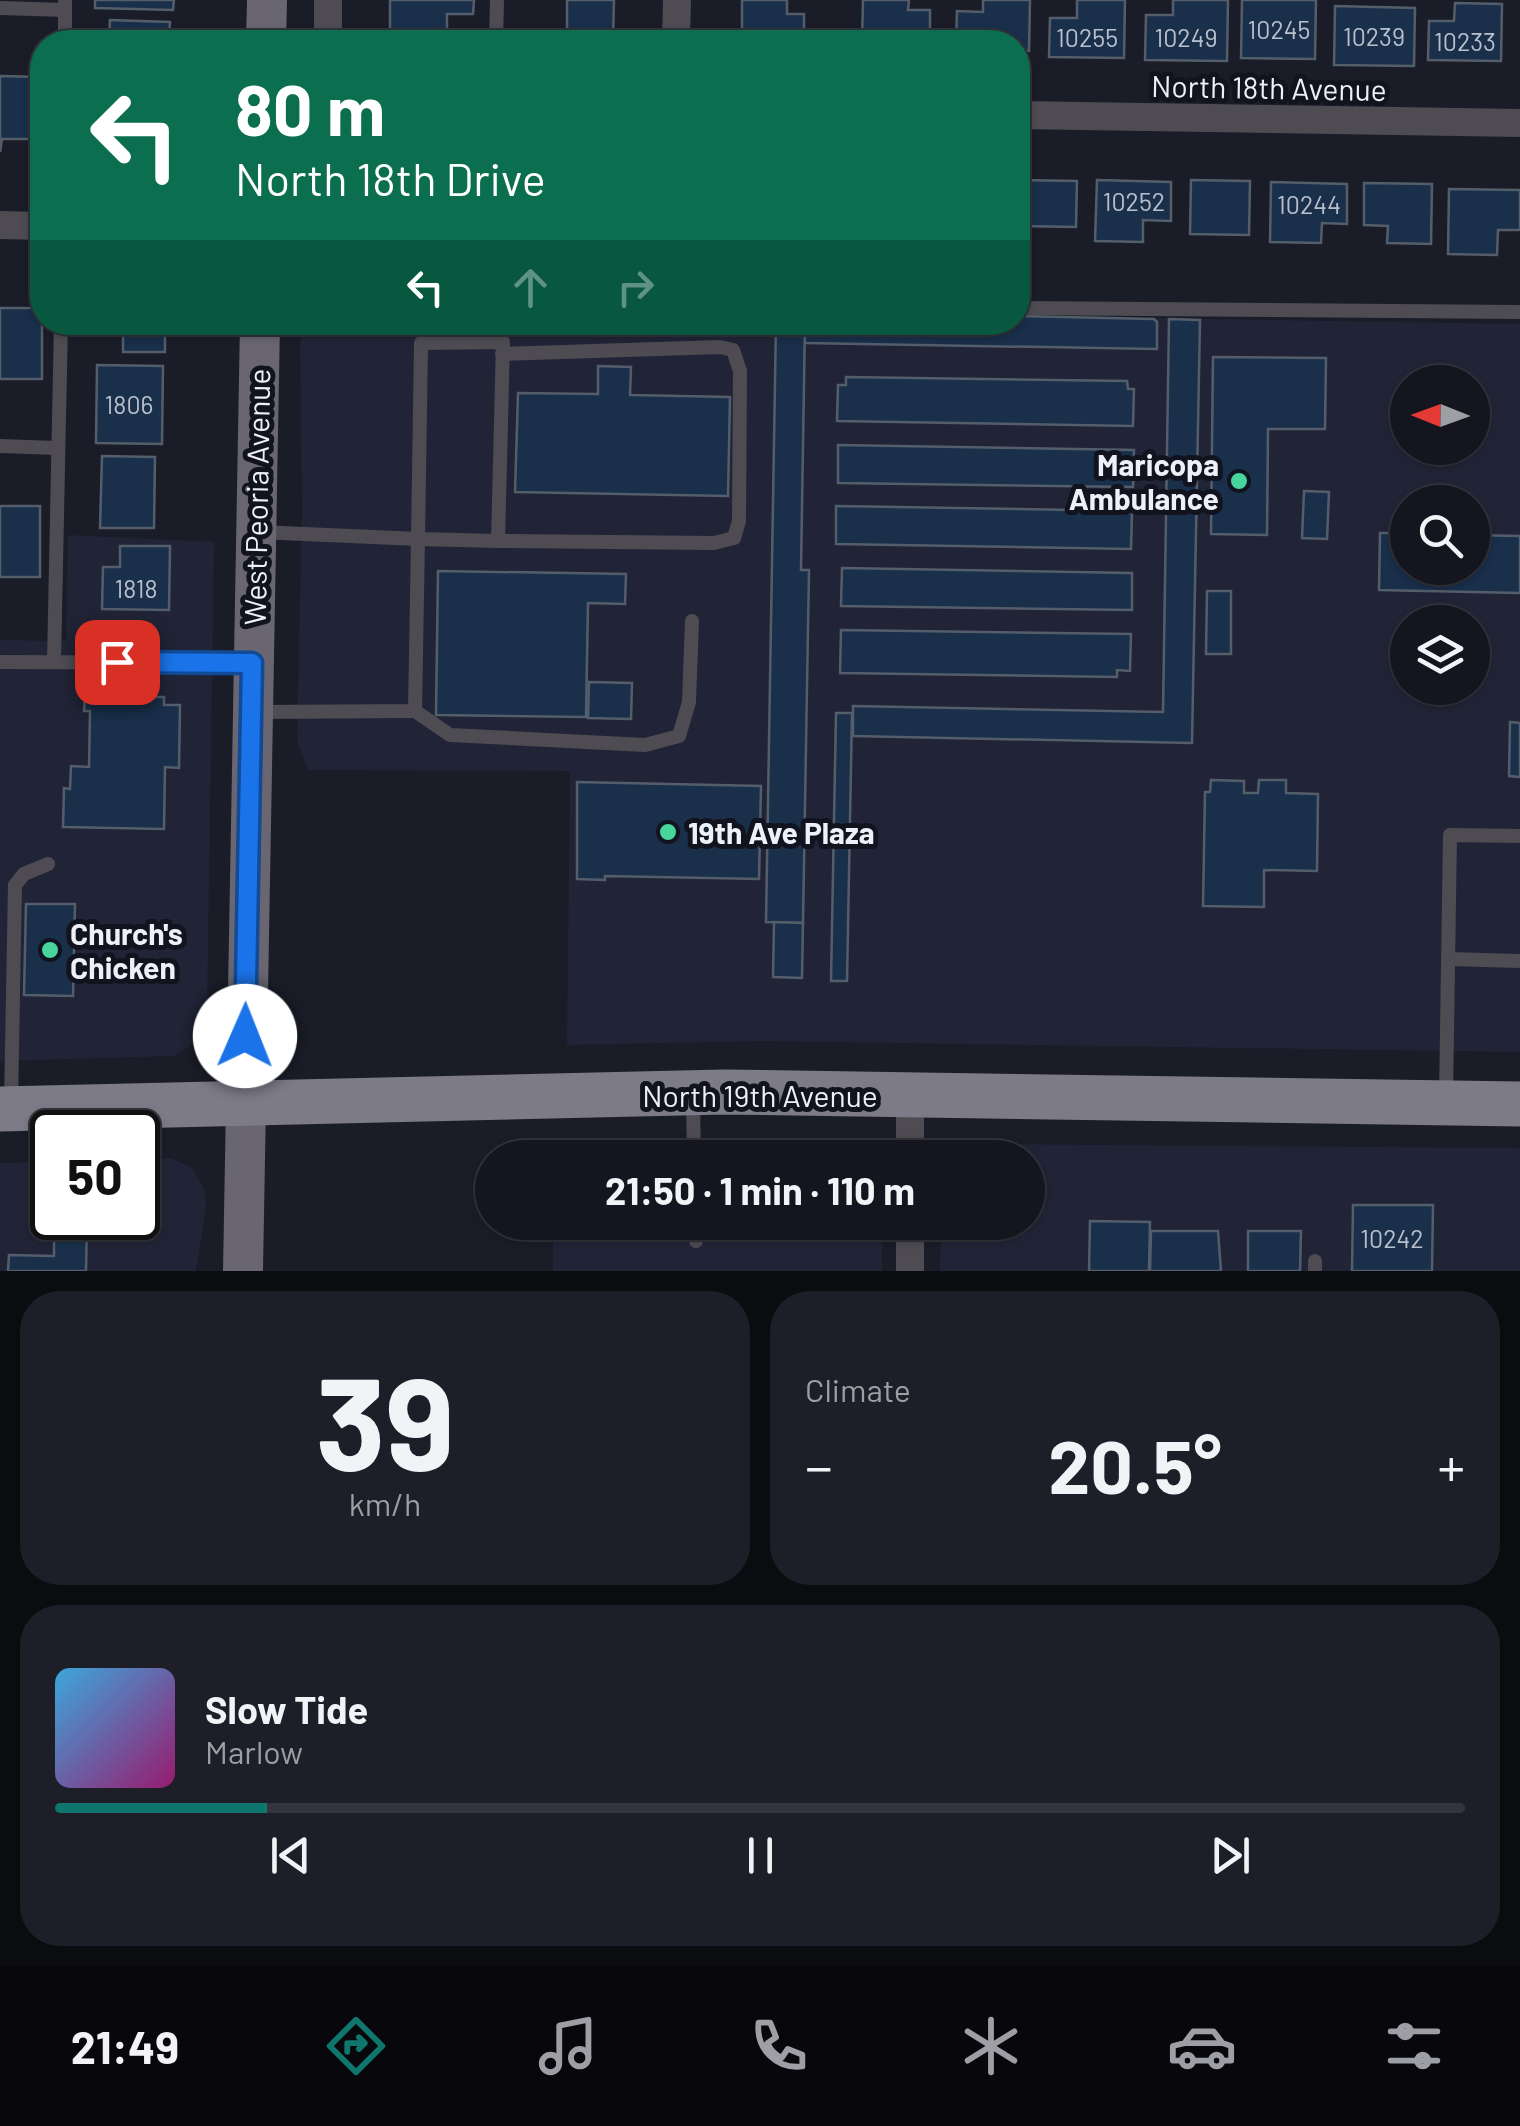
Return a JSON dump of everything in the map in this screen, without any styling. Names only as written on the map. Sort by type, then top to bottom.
[{"type":"main road","points":[[266,0],[266,30]]},
{"type":"main road","name":"West Peoria Avenue","points":[[243,1271],[260,335]]},
{"type":"main road","name":"North 19th Avenue","points":[[6,1109],[693,1093],[1520,1104]]},
{"type":"street","points":[[328,0],[328,30]]},
{"type":"street","points":[[676,30],[677,0]]},
{"type":"street","name":"North 18th Avenue","points":[[1030,116],[1520,123]]},
{"type":"street","points":[[0,226],[30,226]]},
{"type":"street","points":[[910,1096],[910,1140]]},
{"type":"street","points":[[910,1240],[910,1271]]},
{"type":"lane","points":[[496,30],[497,0]]},
{"type":"lane","points":[[0,8],[65,5],[64,30]]},
{"type":"lane","points":[[1030,308],[1520,312]]},
{"type":"lane","points":[[54,662],[61,335]]},
{"type":"lane","points":[[415,710],[420,343],[502,342],[498,541]]},
{"type":"lane","points":[[254,532],[714,544],[734,538],[739,521],[740,371],[734,350],[720,347],[502,354]]},
{"type":"lane","points":[[0,446],[57,448]]},
{"type":"lane","points":[[251,712],[415,710],[450,735],[644,745],[679,736],[690,702],[692,622]]},
{"type":"lane","points":[[0,662],[252,663]]},
{"type":"lane","points":[[1446,1103],[1450,835],[1520,836]]},
{"type":"lane","points":[[6,1109],[15,885],[24,874],[48,864]]},
{"type":"lane","points":[[1448,959],[1520,961]]},
{"type":"lane","points":[[693,1093],[694,1140]]},
{"type":"shaded area","points":[[1030,316],[1520,324],[1520,1052],[763,1041],[567,1045],[570,771],[308,770],[297,740],[302,335],[1030,335]]},
{"type":"shaded area","points":[[68,535],[214,542],[207,1013],[202,1033],[173,1056],[0,1061],[0,640],[66,641]]},
{"type":"shaded area","points":[[1045,1144],[1520,1148],[1520,1271],[940,1271],[941,1240],[1045,1240]]},
{"type":"shaded area","points":[[160,1158],[171,1158],[192,1168],[204,1188],[206,1207],[196,1271],[0,1271],[0,1163],[30,1162],[30,1240],[160,1240]]},
{"type":"shaded area","points":[[553,1240],[882,1240],[882,1271],[553,1271]]},
{"type":"building","points":[[95,0],[174,0],[173,10],[95,8]]},
{"type":"building","points":[[390,0],[474,0],[473,14],[447,14],[447,30],[390,30]]},
{"type":"building","points":[[567,0],[614,0],[613,30],[567,30]]},
{"type":"building","points":[[742,0],[787,0],[787,14],[804,14],[804,30],[742,30]]},
{"type":"building","points":[[863,0],[909,0],[908,10],[930,10],[930,30],[862,30]]},
{"type":"building","points":[[983,0],[1030,0],[1029,30],[956,30],[957,11],[983,12]]},
{"type":"building","points":[[1077,0],[1125,0],[1124,58],[1049,57],[1050,18],[1077,18]]},
{"type":"building","points":[[1173,0],[1228,0],[1227,61],[1145,60],[1146,15],[1173,15]]},
{"type":"building","points":[[1242,0],[1316,0],[1315,59],[1241,58]]},
{"type":"building","points":[[1455,3],[1502,4],[1501,61],[1428,60],[1429,21],[1454,21]]},
{"type":"building","points":[[1335,6],[1415,8],[1414,66],[1334,65]]},
{"type":"building","points":[[110,20],[170,22],[170,30],[110,30]]},
{"type":"building","points":[[0,76],[30,77],[30,139],[2,139],[0,152]]},
{"type":"building","points":[[1030,180],[1077,181],[1076,227],[1030,226]]},
{"type":"building","points":[[1097,180],[1171,182],[1171,221],[1143,220],[1143,242],[1095,241]]},
{"type":"building","points":[[1191,180],[1250,181],[1249,235],[1190,234]]},
{"type":"building","points":[[1271,182],[1347,184],[1347,224],[1322,223],[1321,243],[1270,242]]},
{"type":"building","points":[[1364,183],[1432,184],[1431,244],[1387,243],[1388,226],[1364,225]]},
{"type":"building","points":[[1449,189],[1520,190],[1520,230],[1498,230],[1497,255],[1448,254]]},
{"type":"building","points":[[0,308],[30,308],[30,335],[42,335],[42,379],[0,379]]},
{"type":"building","points":[[1030,316],[1157,322],[1157,349],[805,343],[805,335],[1030,335]]},
{"type":"building","points":[[1169,319],[1200,320],[1192,743],[853,736],[853,706],[1163,712]]},
{"type":"building","points":[[123,335],[165,335],[165,352],[123,352]]},
{"type":"building","points":[[776,335],[805,335],[801,570],[809,570],[803,923],[766,922]]},
{"type":"building","name":"Maricopa Ambulance","points":[[1213,357],[1326,358],[1325,429],[1268,429],[1267,535],[1211,534]]},
{"type":"building","points":[[97,365],[163,366],[162,444],[96,443]]},
{"type":"building","points":[[598,366],[631,367],[630,395],[730,397],[728,496],[515,492],[518,393],[598,394]]},
{"type":"building","points":[[846,377],[1127,381],[1128,389],[1134,389],[1133,426],[837,421],[838,385],[846,385]]},
{"type":"building","points":[[838,445],[1134,450],[1133,487],[838,483]]},
{"type":"building","points":[[102,456],[155,457],[154,528],[100,528]]},
{"type":"building","points":[[1304,491],[1329,492],[1327,539],[1302,538]]},
{"type":"building","points":[[0,506],[40,506],[40,577],[0,577]]},
{"type":"building","points":[[836,506],[1132,511],[1131,549],[836,544]]},
{"type":"building","points":[[1380,533],[1390,533],[1390,585],[1490,585],[1490,535],[1520,536],[1520,593],[1379,590]]},
{"type":"building","points":[[120,546],[170,546],[169,610],[102,609],[103,567],[120,567]]},
{"type":"building","points":[[842,568],[1132,573],[1132,610],[841,606]]},
{"type":"building","points":[[438,571],[626,574],[625,604],[588,603],[586,717],[436,715]]},
{"type":"building","points":[[1207,591],[1231,591],[1231,654],[1206,654]]},
{"type":"building","points":[[841,630],[1131,634],[1130,671],[1117,670],[1117,677],[840,673]]},
{"type":"building","points":[[589,682],[632,683],[631,719],[588,718]]},
{"type":"building","points":[[85,696],[164,697],[164,705],[180,705],[179,768],[165,767],[164,829],[63,827],[64,788],[70,789],[71,766],[89,767],[90,711],[84,711]]},
{"type":"building","points":[[836,713],[852,713],[847,981],[831,981]]},
{"type":"building","points":[[1510,722],[1520,723],[1520,777],[1509,776]]},
{"type":"building","points":[[1211,780],[1244,781],[1244,793],[1258,793],[1259,780],[1286,780],[1286,793],[1318,794],[1317,871],[1264,870],[1264,907],[1203,906],[1205,792],[1210,792]]},
{"type":"building","name":"19th Ave Plaza","points":[[577,782],[761,786],[759,879],[577,879]]},
{"type":"building","name":"Church's Chicken","points":[[26,904],[75,904],[73,996],[24,995]]},
{"type":"building","points":[[774,922],[803,923],[802,978],[773,977]]},
{"type":"building","points":[[1353,1205],[1433,1205],[1432,1271],[1352,1271]]},
{"type":"building","points":[[1090,1221],[1150,1222],[1149,1271],[1089,1271]]},
{"type":"building","points":[[1151,1231],[1218,1231],[1221,1271],[1150,1271]]},
{"type":"building","points":[[1248,1231],[1301,1231],[1300,1271],[1248,1271]]},
{"type":"building","points":[[54,1240],[87,1240],[86,1271],[8,1271],[9,1255],[54,1256]]},
{"type":"place","name":"Maricopa Ambulance","points":[[1239,481]]},
{"type":"place","name":"19th Ave Plaza","points":[[668,832]]},
{"type":"place","name":"Church's Chicken","points":[[50,950]]},
{"type":"route","points":[[117,662],[252,663],[245,1036]]}]
